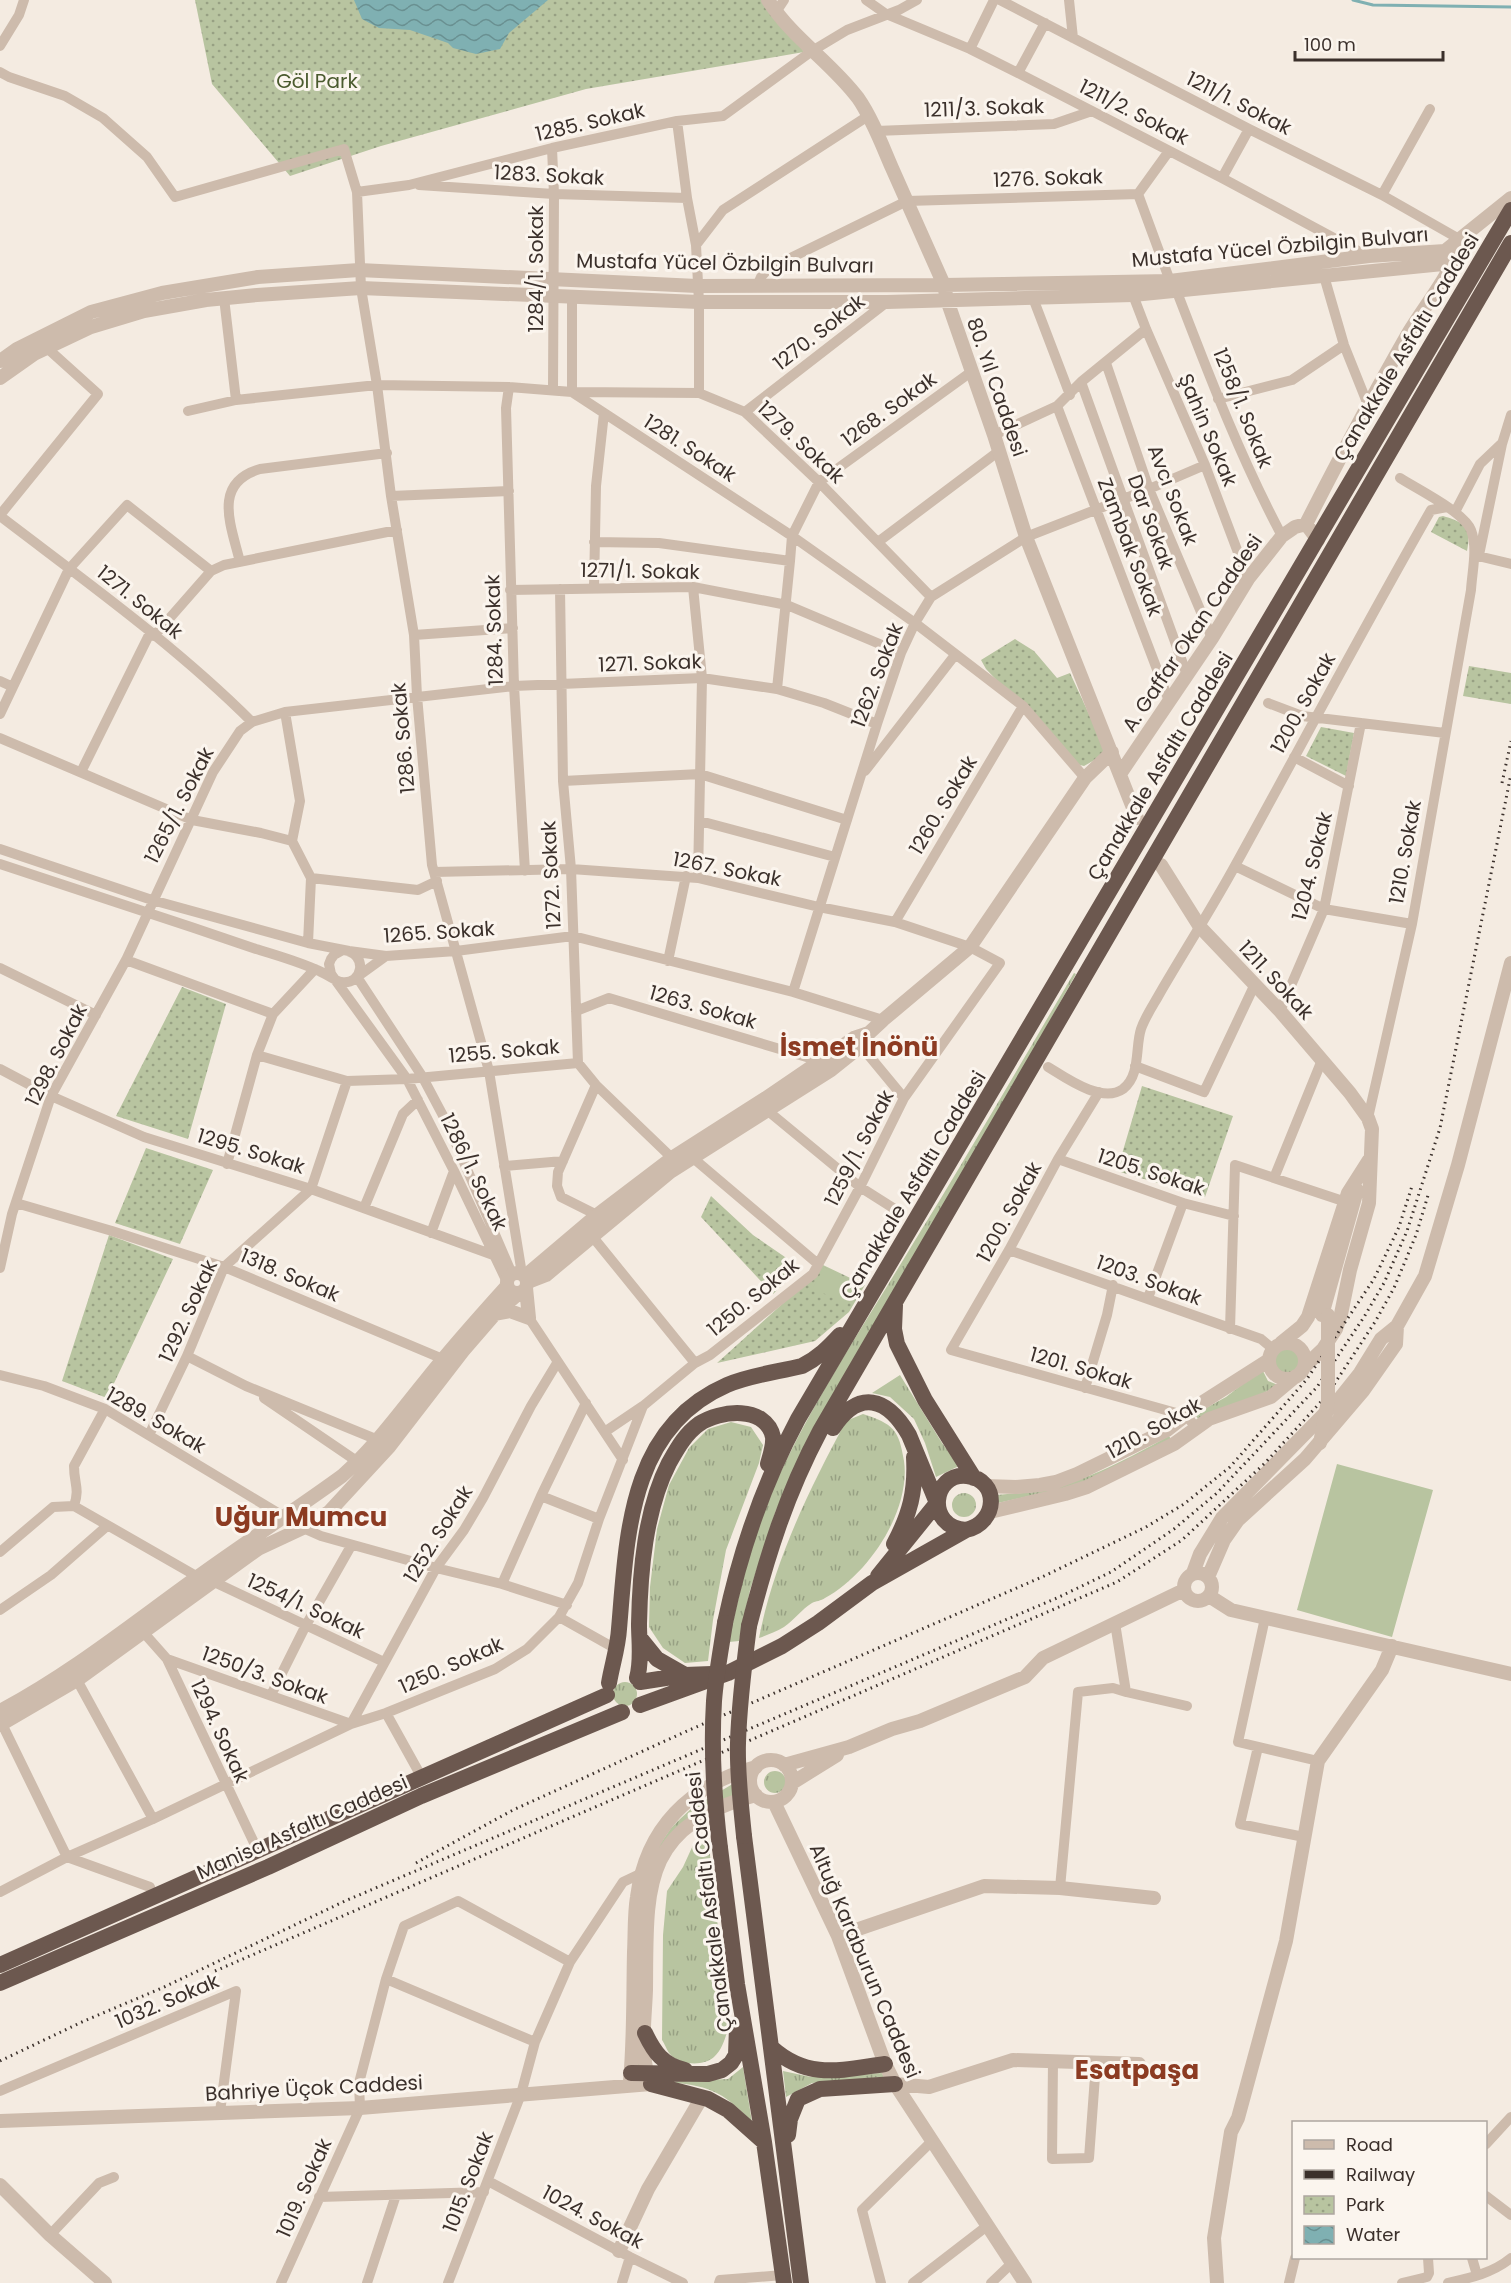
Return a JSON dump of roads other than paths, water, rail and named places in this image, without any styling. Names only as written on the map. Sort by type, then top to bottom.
[{"type":"highway","name":"Çanakkale Asfaltı Caddesi","points":[[783,2279],[764,2142],[737,1984],[714,1794],[714,1701],[730,1597],[752,1523],[788,1439],[1511,210]]},
{"type":"highway","name":"Çanakkale Asfaltı Caddesi","points":[[801,2283],[739,1782],[738,1744],[749,1626],[773,1537],[807,1455],[1511,243]]},
{"type":"highway","points":[[867,1306],[829,1348],[813,1361],[802,1366],[725,1386],[686,1410],[667,1431],[652,1454],[636,1501],[624,1563],[619,1632],[608,1689],[611,1706],[622,1712],[629,1712],[640,1705],[728,1673],[801,1636],[872,1583],[980,1524],[990,1512],[991,1503],[926,1400],[897,1344],[894,1329],[895,1302]]},
{"type":"highway","points":[[787,1502],[804,1483],[832,1429],[843,1413],[857,1404],[875,1403],[904,1426],[938,1510],[946,1522],[952,1527],[966,1530]]},
{"type":"highway","points":[[640,1705],[644,1694],[639,1680],[645,1554],[662,1480],[676,1450],[692,1430],[700,1423],[717,1415],[737,1412],[757,1418],[773,1437],[772,1447],[733,1566],[730,1597]]},
{"type":"highway","points":[[872,1583],[904,1526],[911,1505],[914,1447]]},
{"type":"highway","points":[[872,1583],[937,1503],[941,1489],[952,1479],[967,1476],[979,1482]]},
{"type":"highway","points":[[640,1638],[657,1659],[685,1674]]},
{"type":"highway","points":[[608,1689],[618,1676],[624,1674],[639,1680],[685,1674],[728,1673]]},
{"type":"highway","name":"Manisa Asfaltı Caddesi","points":[[0,1965],[421,1776],[608,1689]]},
{"type":"highway","name":"Manisa Asfaltı Caddesi","points":[[0,1983],[268,1867],[421,1796],[622,1712]]},
{"type":"highway","points":[[640,2079],[694,2073],[708,2074],[722,2070],[734,2059],[737,2048],[737,1984]]},
{"type":"highway","points":[[645,2033],[654,2052],[665,2063],[694,2073]]},
{"type":"highway","points":[[772,2048],[785,2061],[817,2070],[839,2070],[885,2064]]},
{"type":"highway","points":[[640,2079],[702,2097],[728,2110],[764,2142]]},
{"type":"highway","points":[[785,2157],[790,2119],[798,2098],[820,2090],[895,2084]]},
{"type":"street","points":[[0,46],[19,15],[24,0]]},
{"type":"street","name":"80. Yıl Caddesi","points":[[768,0],[776,12],[812,51],[838,74],[859,99],[876,131],[944,285],[946,300],[994,435],[1026,537],[1137,818]]},
{"type":"street","points":[[776,12],[784,0]]},
{"type":"street","name":"1211/2. Sokak","points":[[866,0],[886,14],[970,49],[1092,111],[1369,256]]},
{"type":"street","name":"1285. Sokak","points":[[357,192],[410,185],[552,148],[677,121],[723,116],[812,51],[847,30],[899,10],[917,0]]},
{"type":"street","points":[[970,49],[994,0]]},
{"type":"street","name":"1211/1. Sokak","points":[[1000,0],[1249,129],[1383,195],[1461,240]]},
{"type":"street","points":[[1069,0],[1073,38]]},
{"type":"street","points":[[1018,74],[1045,23]]},
{"type":"street","name":"1286. Sokak","points":[[0,72],[65,96],[104,118],[147,157],[175,197],[344,149],[357,192],[359,270],[414,635],[417,696],[436,876],[489,1071],[504,1166],[518,1282]]},
{"type":"street","points":[[1383,195],[1430,109]]},
{"type":"street","name":"1211/3. Sokak","points":[[876,131],[1054,124],[1092,111]]},
{"type":"street","points":[[693,229],[868,116]]},
{"type":"street","points":[[677,121],[696,245],[699,302],[699,393]]},
{"type":"street","points":[[1222,178],[1249,129]]},
{"type":"street","name":"1284/1. Sokak","points":[[552,148],[554,194],[553,390]]},
{"type":"street","points":[[1138,194],[1169,151]]},
{"type":"street","name":"1283. Sokak","points":[[410,185],[554,194],[687,198]]},
{"type":"street","name":"1276. Sokak","points":[[907,201],[1138,194]]},
{"type":"street","name":"1258/1. Sokak","points":[[1138,194],[1172,288],[1218,399],[1256,486],[1282,536]]},
{"type":"street","points":[[1461,240],[1511,198]]},
{"type":"street","points":[[757,286],[768,269],[907,201]]},
{"type":"street","points":[[696,245],[723,210]]},
{"type":"street","name":"Mustafa Yücel Özbilgin Bulvarı","points":[[0,361],[17,349],[91,312],[162,293],[258,278],[359,270],[698,286],[944,285],[1172,288],[1324,276],[1446,261],[1461,240]]},
{"type":"street","points":[[1369,256],[1376,270]]},
{"type":"street","name":"Mustafa Yücel Özbilgin Bulvarı","points":[[0,378],[34,354],[91,327],[144,311],[224,298],[362,288],[699,302],[887,302],[1133,295],[1369,256],[1446,261]]},
{"type":"street","points":[[1318,540],[1306,524],[1446,261]]},
{"type":"street","points":[[1324,276],[1344,345],[1368,405]]},
{"type":"street","name":"Şahin Sokak","points":[[1133,295],[1205,465],[1248,579]]},
{"type":"street","points":[[572,296],[572,392]]},
{"type":"street","points":[[224,298],[236,400]]},
{"type":"street","points":[[1033,298],[1070,395]]},
{"type":"street","name":"1270. Sokak","points":[[745,412],[887,302]]},
{"type":"street","points":[[994,435],[1057,406],[1081,382],[1146,329]]},
{"type":"street","points":[[1218,399],[1292,380],[1344,345]]},
{"type":"street","points":[[0,515],[98,394],[47,348]]},
{"type":"street","name":"Avcı Sokak","points":[[1106,363],[1149,489],[1212,638]]},
{"type":"street","name":"1268. Sokak","points":[[792,536],[819,482],[971,372]]},
{"type":"street","name":"Dar Sokak","points":[[1081,382],[1187,675]]},
{"type":"street","name":"1281. Sokak","points":[[188,411],[236,400],[377,385],[509,387],[572,392],[792,536],[915,623],[1023,706],[1085,778]]},
{"type":"street","name":"1284. Sokak","points":[[509,387],[506,408],[510,590],[525,871]]},
{"type":"street","name":"1279. Sokak","points":[[572,392],[699,393],[745,412],[819,482],[931,597]]},
{"type":"street","name":"Zambak Sokak","points":[[1057,406],[1169,701]]},
{"type":"street","points":[[594,588],[596,486],[604,413]]},
{"type":"street","name":"1210. Sokak","points":[[1368,1118],[1412,924],[1471,590],[1502,444],[1511,415]]},
{"type":"street","points":[[1400,478],[1451,510],[1480,464],[1502,444]]},
{"type":"street","points":[[878,542],[999,451]]},
{"type":"street","points":[[240,562],[227,509],[231,490],[245,473],[260,469],[387,453]]},
{"type":"street","name":"1262. Sokak","points":[[793,992],[901,653],[915,623],[931,597],[1026,537],[1205,465]]},
{"type":"street","points":[[392,496],[508,491]]},
{"type":"street","points":[[0,714],[69,569],[127,505],[211,572]]},
{"type":"street","name":"1200. Sokak","points":[[1135,1066],[1141,1029],[1235,866],[1431,510],[1451,510]]},
{"type":"street","name":"1210. Sokak","points":[[1451,510],[1471,528],[1474,544],[1471,590]]},
{"type":"street","name":"1271. Sokak","points":[[0,515],[228,697],[252,722]]},
{"type":"street","name":"A. Gaffar Okan Caddesi","points":[[1120,774],[1212,638],[1248,579],[1282,536],[1295,527],[1306,524]]},
{"type":"street","points":[[81,772],[152,635],[211,572],[224,565],[397,530]]},
{"type":"street","points":[[777,689],[792,536]]},
{"type":"street","points":[[594,542],[659,543],[790,561]]},
{"type":"street","points":[[1478,556],[1511,564]]},
{"type":"street","points":[[693,587],[702,678],[698,878]]},
{"type":"street","name":"1271/1. Sokak","points":[[510,590],[693,587],[787,605],[901,653]]},
{"type":"street","name":"1272. Sokak","points":[[560,589],[563,781],[571,869],[578,1063]]},
{"type":"street","points":[[414,635],[513,627]]},
{"type":"street","points":[[861,776],[955,656]]},
{"type":"street","name":"1271. Sokak","points":[[417,696],[514,686],[702,678],[777,689],[877,724]]},
{"type":"street","points":[[0,681],[13,687]]},
{"type":"street","name":"1265/1. Sokak","points":[[152,900],[213,772],[240,731],[252,722],[285,712],[417,696]]},
{"type":"street","points":[[1268,703],[1302,716],[1445,733]]},
{"type":"street","name":"1260. Sokak","points":[[895,922],[1023,706]]},
{"type":"street","points":[[285,712],[300,801],[292,841],[311,878],[308,943]]},
{"type":"street","name":"1204. Sokak","points":[[1280,1011],[1324,909],[1361,723]]},
{"type":"street","points":[[0,738],[192,820],[292,841]]},
{"type":"street","name":"A. Gaffar Okan Caddesi","points":[[1,1720],[78,1680],[258,1549],[303,1528],[329,1512],[390,1447],[444,1373],[495,1314],[518,1282],[546,1275],[670,1172],[831,1070],[861,1046],[869,1033],[883,1020],[970,947],[1085,778],[1112,752]]},
{"type":"street","points":[[1294,757],[1349,786]]},
{"type":"street","points":[[563,781],[700,774],[847,820]]},
{"type":"street","points":[[700,821],[835,857]]},
{"type":"street","name":"1265. Sokak","points":[[0,849],[152,900],[308,943],[349,951],[386,956],[456,951],[573,936],[793,992],[883,1020]]},
{"type":"street","points":[[0,864],[315,969],[338,981],[347,982],[357,977],[386,956]]},
{"type":"street","name":"1211. Sokak","points":[[1161,865],[1200,927],[1280,1011],[1368,1118]]},
{"type":"street","points":[[1235,866],[1324,909],[1412,924]]},
{"type":"street","name":"1267. Sokak","points":[[311,878],[418,890],[436,876],[525,871],[571,869],[686,876],[895,922],[970,947],[1000,963]]},
{"type":"street","points":[[668,961],[686,876]]},
{"type":"street","name":"1298. Sokak","points":[[0,1268],[14,1209],[51,1095],[126,960],[152,900]]},
{"type":"street","points":[[357,977],[361,967],[358,957],[349,951],[338,952],[331,959],[329,969],[334,978],[407,1079]]},
{"type":"street","points":[[126,960],[273,1014]]},
{"type":"street","name":"1259/1. Sokak","points":[[818,1264],[860,1187],[904,1098],[1000,963]]},
{"type":"street","points":[[1397,1326],[1396,1344],[1363,1391],[1316,1441],[1230,1521],[1215,1542],[1201,1574],[1185,1580],[1184,1590],[1188,1597],[1202,1601],[1209,1596],[1212,1587],[1201,1574],[1200,1554],[1227,1512],[1331,1409],[1360,1373],[1381,1339],[1397,1326],[1425,1276],[1458,1165],[1511,963]]},
{"type":"street","points":[[0,968],[96,1015]]},
{"type":"street","points":[[227,1164],[257,1055],[273,1014],[315,969]]},
{"type":"street","points":[[357,977],[422,1077]]},
{"type":"street","points":[[1048,1067],[1078,1085],[1099,1092],[1123,1089],[1130,1080],[1135,1066],[1204,1092],[1255,984]]},
{"type":"street","name":"1263. Sokak","points":[[576,1011],[609,998],[820,1061]]},
{"type":"street","name":"A. Gaffar Okan Caddesi","points":[[1,1720],[36,1692],[74,1668],[358,1462],[443,1359],[518,1282],[597,1215],[672,1158],[854,1038],[869,1033]]},
{"type":"street","points":[[861,1046],[904,1098]]},
{"type":"street","points":[[257,1055],[347,1081],[407,1079]]},
{"type":"street","points":[[1274,1178],[1322,1060]]},
{"type":"street","name":"1255. Sokak","points":[[407,1079],[578,1063],[596,1085],[672,1158]]},
{"type":"street","name":"1295. Sokak","points":[[0,1069],[144,1137],[311,1189],[496,1256]]},
{"type":"street","name":"1286/1. Sokak","points":[[422,1077],[448,1125],[518,1282]]},
{"type":"street","name":"1286/1. Sokak","points":[[407,1079],[496,1256],[518,1282]]},
{"type":"street","name":"1292. Sokak","points":[[149,1435],[187,1356],[224,1267],[311,1189],[347,1081]]},
{"type":"street","points":[[596,1085],[556,1180],[561,1197],[597,1215]]},
{"type":"street","name":"1200. Sokak","points":[[951,1350],[1010,1250],[1058,1159],[1099,1092]]},
{"type":"street","points":[[364,1208],[403,1114],[418,1100]]},
{"type":"street","points":[[768,1111],[860,1187],[901,1213]]},
{"type":"street","points":[[1316,1441],[1322,1402],[1320,1333],[1361,1202],[1372,1136],[1368,1118]]},
{"type":"street","points":[[693,1158],[818,1264]]},
{"type":"street","name":"1205. Sokak","points":[[1058,1159],[1183,1203],[1234,1216]]},
{"type":"street","points":[[504,1166],[563,1161]]},
{"type":"street","points":[[1230,1329],[1235,1165],[1346,1202]]},
{"type":"street","points":[[430,1233],[454,1171]]},
{"type":"street","name":"1210. Sokak","points":[[979,1482],[1016,1487],[1056,1482],[1146,1442],[1187,1416],[1200,1404],[1274,1351],[1302,1326],[1308,1317],[1346,1202],[1364,1182]]},
{"type":"street","name":"1210. Sokak","points":[[990,1512],[1065,1494],[1087,1486],[1174,1444],[1215,1416],[1272,1397],[1323,1349],[1335,1329],[1341,1314],[1350,1270],[1369,1203],[1364,1182]]},
{"type":"street","points":[[1148,1298],[1183,1203]]},
{"type":"street","name":"1318. Sokak","points":[[0,1210],[14,1209],[112,1231],[224,1267],[443,1359]]},
{"type":"street","points":[[592,1236],[695,1363]]},
{"type":"street","name":"1203. Sokak","points":[[1010,1250],[1261,1339],[1274,1351]]},
{"type":"street","name":"1250. Sokak","points":[[0,1892],[67,1857],[153,1819],[351,1724],[386,1713],[495,1670],[527,1649],[559,1617],[578,1583],[599,1519],[643,1406],[695,1363],[710,1355],[813,1274],[818,1264]]},
{"type":"street","points":[[518,1282],[529,1318],[557,1363],[606,1431],[622,1460]]},
{"type":"street","points":[[1085,1388],[1107,1315],[1113,1286]]},
{"type":"street","points":[[495,1314],[510,1311],[529,1318]]},
{"type":"street","points":[[1291,1343],[1300,1348],[1305,1356],[1300,1371],[1291,1378],[1280,1377],[1271,1370],[1274,1351],[1291,1343]]},
{"type":"street","name":"1201. Sokak","points":[[951,1350],[1187,1416]]},
{"type":"street","points":[[187,1356],[246,1386],[378,1440]]},
{"type":"street","name":"1252. Sokak","points":[[351,1724],[436,1568],[464,1530],[483,1498],[531,1406],[557,1363]]},
{"type":"street","name":"1289. Sokak","points":[[0,1375],[24,1379],[105,1409],[303,1528]]},
{"type":"street","points":[[246,1386],[358,1462]]},
{"type":"street","points":[[502,1584],[586,1402]]},
{"type":"street","points":[[606,1431],[643,1406]]},
{"type":"street","points":[[74,1506],[79,1493],[74,1466],[105,1409]]},
{"type":"street","points":[[1187,1416],[1196,1428]]},
{"type":"street","points":[[541,1496],[599,1519]]},
{"type":"street","points":[[0,1552],[53,1507],[74,1506],[198,1577]]},
{"type":"street","points":[[0,1610],[51,1575],[107,1526]]},
{"type":"street","points":[[303,1528],[351,1546],[502,1584],[567,1605]]},
{"type":"street","points":[[271,1695],[305,1626],[351,1546]]},
{"type":"street","name":"1254/1. Sokak","points":[[212,1581],[384,1662]]},
{"type":"street","points":[[756,1767],[751,1778],[752,1790],[756,1795],[764,1801],[774,1802],[784,1798],[792,1783],[849,1748],[1025,1677],[1043,1658],[1184,1590]]},
{"type":"street","points":[[1209,1596],[1231,1610],[1511,1674]]},
{"type":"street","points":[[559,1617],[616,1649]]},
{"type":"street","points":[[1265,1618],[1239,1742],[1317,1761]]},
{"type":"street","points":[[1115,1623],[1126,1692]]},
{"type":"street","name":"1294. Sokak","points":[[144,1633],[167,1659],[257,1849]]},
{"type":"street","points":[[1217,2283],[1214,2238],[1231,2132],[1244,2099],[1283,1952],[1317,1761],[1382,1670],[1392,1646]]},
{"type":"street","name":"1250/3. Sokak","points":[[167,1659],[351,1724]]},
{"type":"street","points":[[78,1680],[153,1819]]},
{"type":"street","points":[[1060,1888],[1078,1692],[1113,1688],[1187,1706]]},
{"type":"street","points":[[386,1713],[421,1776]]},
{"type":"street","points":[[1,1720],[67,1857],[150,1887]]},
{"type":"street","points":[[1258,1747],[1240,1824],[1304,1837]]},
{"type":"street","points":[[640,2079],[636,1907],[642,1873],[655,1837],[688,1800],[732,1774],[770,1761],[784,1765],[849,1748]]},
{"type":"street","points":[[784,1765],[790,1773],[792,1783]]},
{"type":"street","points":[[640,2079],[645,2033],[647,1904],[658,1864],[676,1837],[696,1819],[734,1801],[756,1795]]},
{"type":"street","name":"Altuğ Karaburun Caddesi","points":[[774,1802],[838,1936],[885,2064],[895,2084],[1025,2283]]},
{"type":"street","name":"1015. Sokak","points":[[448,2283],[521,2094],[535,2042],[570,1962],[623,1882],[642,1873]]},
{"type":"street","points":[[838,1936],[984,1886],[1060,1888],[1154,1898]]},
{"type":"street","points":[[360,2108],[359,2083],[386,1979],[404,1926],[458,1901],[570,1962]]},
{"type":"street","points":[[386,1979],[535,2042]]},
{"type":"street","name":"1032. Sokak","points":[[0,2091],[236,1991],[220,2112]]},
{"type":"street","points":[[895,2084],[929,2087],[1013,2060],[1139,2064]]},
{"type":"street","points":[[1053,2061],[1052,2159],[1089,2158],[1096,2063]]},
{"type":"street","name":"Bahriye Üçok Caddesi","points":[[0,2121],[360,2108],[521,2094],[640,2079]]},
{"type":"street","points":[[622,2283],[625,2254],[648,2189],[702,2097]]},
{"type":"street","name":"1019. Sokak","points":[[281,2283],[360,2108]]},
{"type":"street","points":[[1487,2143],[1511,2117]]},
{"type":"street","points":[[881,2283],[862,2210],[931,2142]]},
{"type":"street","points":[[50,2235],[99,2183],[114,2177]]},
{"type":"street","points":[[0,2185],[50,2235],[105,2283]]},
{"type":"street","name":"1024. Sokak","points":[[319,2197],[486,2187],[683,2283]]},
{"type":"street","points":[[367,2283],[396,2194]]},
{"type":"street","points":[[1487,2197],[1511,2214]]},
{"type":"street","points":[[913,2283],[987,2226]]},
{"type":"street","points":[[1448,2283],[1484,2277],[1511,2258]]},
{"type":"street","points":[[1290,2283],[1295,2259]]},
{"type":"street","points":[[1402,2283],[1427,2277],[1428,2259]]},
{"type":"street","points":[[1473,2259],[1484,2277]]},
{"type":"street","points":[[991,2283],[1012,2264]]},
{"type":"street","points":[[719,2283],[720,2280],[783,2279]]},
{"type":"water","points":[[354,0],[548,0],[509,33],[500,49],[476,54],[453,48],[448,43],[410,30],[379,28],[362,19]]},
{"type":"waterway","points":[[1353,0],[1373,5],[1511,7]]},
{"type":"railway","points":[[1502,783],[1511,741]]},
{"type":"railway","points":[[0,2061],[84,2021],[162,1988],[345,1901],[1057,1598],[1111,1572],[1174,1529],[1217,1493],[1317,1387],[1384,1283],[1407,1231],[1440,1128],[1511,774]]},
{"type":"railway","points":[[416,1863],[513,1810],[687,1731],[1042,1577],[1146,1527],[1184,1504],[1230,1467],[1307,1379],[1374,1279],[1399,1227],[1412,1186]]},
{"type":"railway","points":[[215,1971],[1117,1582],[1182,1540],[1265,1463],[1327,1395],[1375,1322],[1394,1288],[1416,1235],[1429,1192]]},
{"type":"district","name":"İsmet İnönü","points":[[859,1047]]},
{"type":"district","name":"Uğur Mumcu","points":[[301,1517]]},
{"type":"district","name":"Esatpaşa","points":[[1137,2070]]},
{"type":"park label","name":"Göl Park","points":[[317,81]]}]
